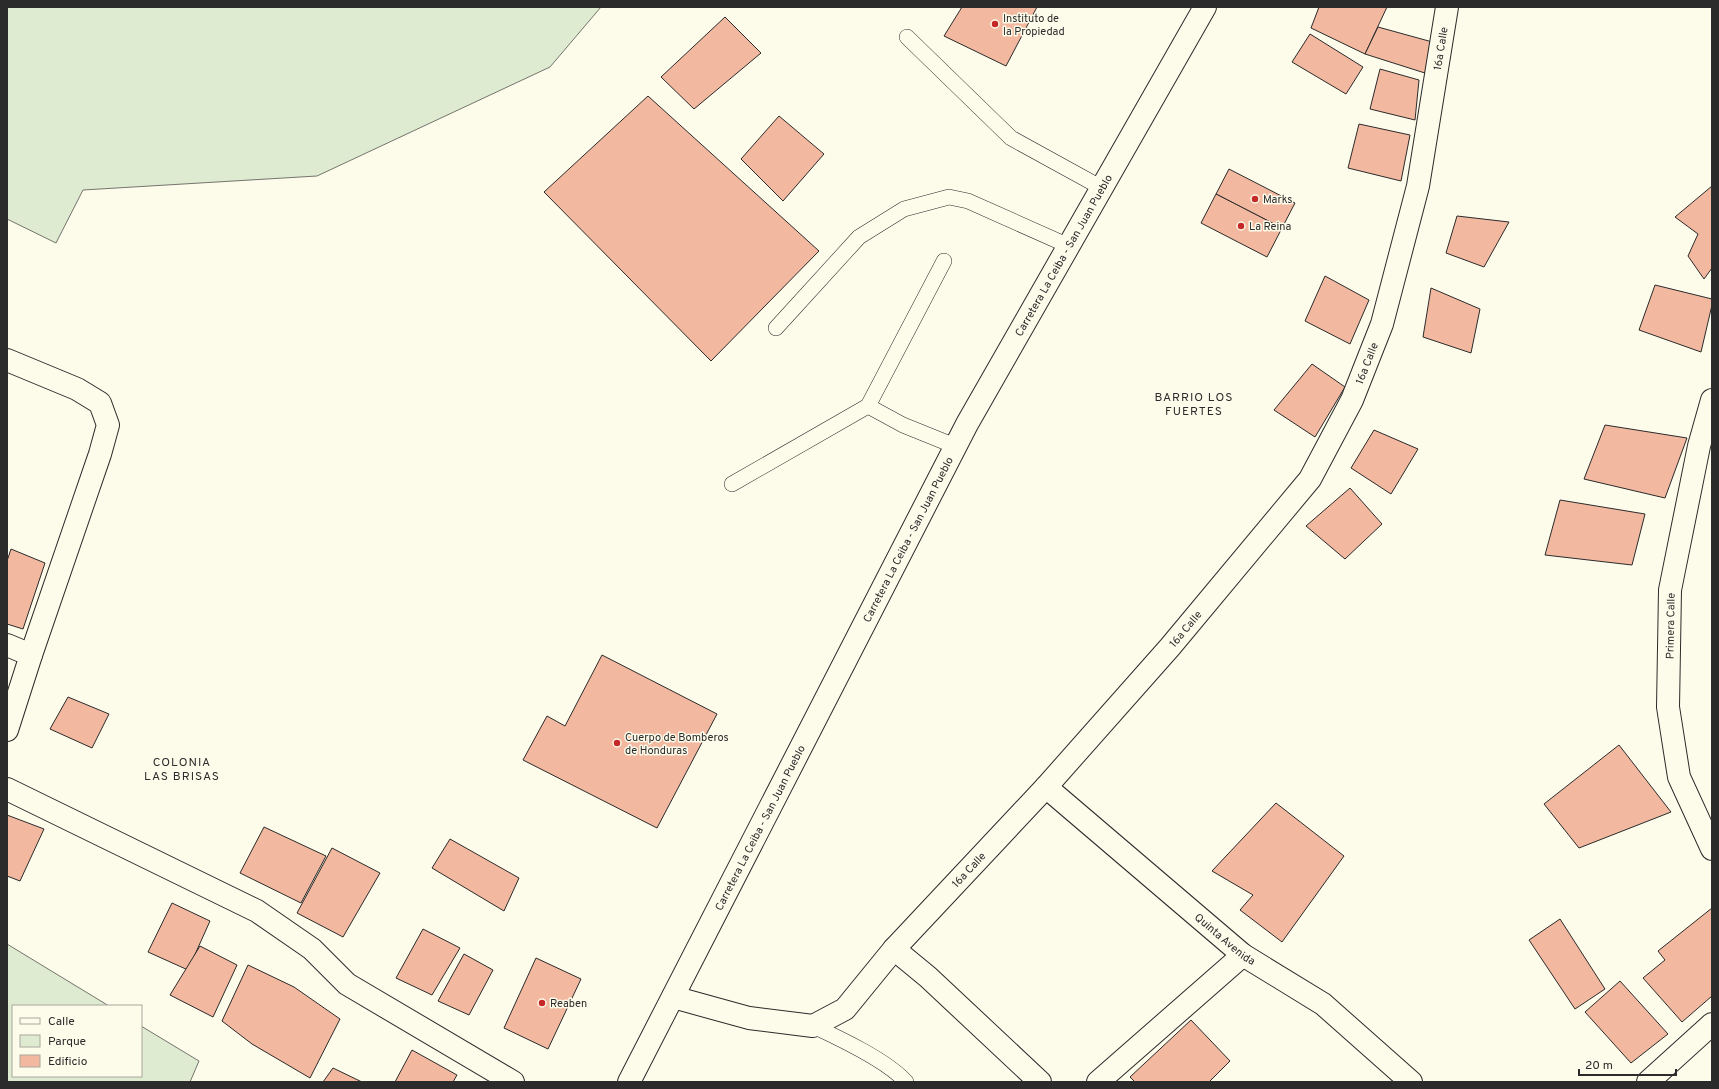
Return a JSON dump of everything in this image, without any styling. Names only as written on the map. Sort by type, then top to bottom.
[{"type":"street","name":"Carretera La Ceiba - San Juan Pueblo","points":[[629,1082],[955,446],[1205,7]]},
{"type":"street","name":"16a Calle","points":[[813,1026],[845,1009],[894,950],[1046,787],[1170,647],[1310,479],[1352,400],[1382,324],[1418,186],[1447,7]]},
{"type":"street","points":[[7,360],[77,389],[100,403],[108,425],[100,454],[30,655],[7,730]]},
{"type":"street","name":"Primera Calle","points":[[1712,400],[1699,446],[1670,590],[1668,707],[1679,777],[1712,849]]},
{"type":"street","points":[[7,645],[30,655]]},
{"type":"street","name":"Quinta Avenida","points":[[1046,787],[1243,955],[1323,1004],[1411,1082]]},
{"type":"street","points":[[7,789],[257,911],[312,949],[347,984],[513,1082]]},
{"type":"street","points":[[894,950],[928,977],[1040,1082]]},
{"type":"street","points":[[1101,1081],[1243,955]]},
{"type":"street","points":[[673,997],[749,1018],[813,1026]]},
{"type":"street","points":[[1648,1082],[1712,1024]]},
{"type":"lane","points":[[907,37],[1011,138],[1102,188]]},
{"type":"lane","points":[[776,328],[858,237],[904,209],[949,196],[968,201],[1069,246]]},
{"type":"lane","points":[[732,484],[868,406],[944,261]]},
{"type":"lane","points":[[868,406],[902,425],[955,446]]},
{"type":"lane","points":[[813,1026],[836,1036],[898,1073],[906,1082]]},
{"type":"green space","points":[[7,7],[601,7],[550,67],[317,176],[83,190],[56,243],[7,219]]},
{"type":"green space","points":[[7,944],[107,1005],[12,1005],[12,1077],[142,1077],[142,1027],[199,1061],[190,1082],[7,1082]]},
{"type":"building","points":[[962,7],[1037,7],[1006,66],[944,36]]},
{"type":"building","points":[[1319,7],[1387,7],[1365,54],[1311,28]]},
{"type":"building","points":[[725,17],[761,53],[694,109],[661,77]]},
{"type":"building","points":[[1378,27],[1436,43],[1428,74],[1365,54]]},
{"type":"building","points":[[1310,34],[1363,67],[1346,94],[1292,62]]},
{"type":"building","points":[[1380,69],[1419,80],[1415,120],[1370,109]]},
{"type":"building","points":[[648,96],[819,251],[711,361],[544,192]]},
{"type":"building","points":[[779,116],[824,154],[783,201],[741,159]]},
{"type":"building","points":[[1359,124],[1410,135],[1401,181],[1348,168]]},
{"type":"building","name":"Marks","points":[[1229,169],[1295,203],[1282,228],[1216,194]]},
{"type":"building","points":[[1712,186],[1712,268],[1704,279],[1688,256],[1698,234],[1675,217]]},
{"type":"building","name":"La Reina","points":[[1216,194],[1282,228],[1267,257],[1201,223]]},
{"type":"building","points":[[1457,216],[1509,222],[1484,267],[1446,253]]},
{"type":"building","points":[[1325,276],[1369,300],[1350,344],[1305,321]]},
{"type":"building","points":[[1655,285],[1712,299],[1712,305],[1701,352],[1639,330]]},
{"type":"building","points":[[1431,288],[1480,309],[1471,353],[1423,337]]},
{"type":"building","points":[[1312,364],[1345,387],[1315,437],[1274,410]]},
{"type":"building","points":[[1605,425],[1687,438],[1665,498],[1584,479]]},
{"type":"building","points":[[1374,430],[1418,449],[1391,494],[1351,468]]},
{"type":"building","points":[[1350,488],[1382,524],[1345,559],[1306,526]]},
{"type":"building","points":[[1560,500],[1645,514],[1632,565],[1545,555]]},
{"type":"building","points":[[11,549],[45,563],[23,629],[7,624],[7,561]]},
{"type":"building","name":"Cuerpo de Bomberos de Honduras","points":[[602,655],[717,714],[657,828],[523,760],[547,716],[565,726]]},
{"type":"building","points":[[68,697],[109,714],[92,748],[50,729]]},
{"type":"building","points":[[1619,745],[1671,812],[1579,848],[1544,804]]},
{"type":"building","points":[[1276,803],[1344,856],[1282,942],[1240,910],[1253,895],[1212,871]]},
{"type":"building","points":[[7,815],[44,829],[20,881],[7,876]]},
{"type":"building","points":[[264,827],[326,856],[301,903],[240,873]]},
{"type":"building","points":[[450,839],[519,878],[504,911],[432,868]]},
{"type":"building","points":[[332,848],[380,873],[343,937],[297,913]]},
{"type":"building","points":[[172,903],[210,921],[188,970],[148,952]]},
{"type":"building","points":[[1712,908],[1712,996],[1682,1022],[1643,978],[1665,960],[1658,951]]},
{"type":"building","points":[[1560,919],[1605,989],[1575,1009],[1529,940]]},
{"type":"building","points":[[423,929],[460,948],[432,995],[396,978]]},
{"type":"building","points":[[200,946],[237,965],[213,1017],[170,995]]},
{"type":"building","points":[[464,954],[493,970],[469,1015],[438,1001]]},
{"type":"building","name":"Reaben","points":[[536,958],[581,979],[548,1049],[504,1028]]},
{"type":"building","points":[[248,965],[294,987],[340,1019],[310,1078],[252,1044],[222,1021]]},
{"type":"building","points":[[1620,981],[1668,1034],[1631,1063],[1585,1012]]},
{"type":"building","points":[[1191,1020],[1230,1061],[1209,1082],[1135,1082],[1130,1077]]},
{"type":"building","points":[[412,1050],[457,1075],[453,1082],[395,1082]]},
{"type":"building","points":[[333,1068],[362,1082],[323,1082]]},
{"type":"place","name":"Instituto de la Propiedad","points":[[995,24]]},
{"type":"place","name":"Marks","points":[[1255,199]]},
{"type":"place","name":"La Reina","points":[[1241,226]]},
{"type":"place","name":"Cuerpo de Bomberos de Honduras","points":[[617,743]]},
{"type":"place","name":"Reaben","points":[[542,1003]]},
{"type":"district","name":"BARRIO LOS FUERTES","points":[[1194,404]]},
{"type":"district","name":"COLONIA LAS BRISAS","points":[[182,769]]}]
